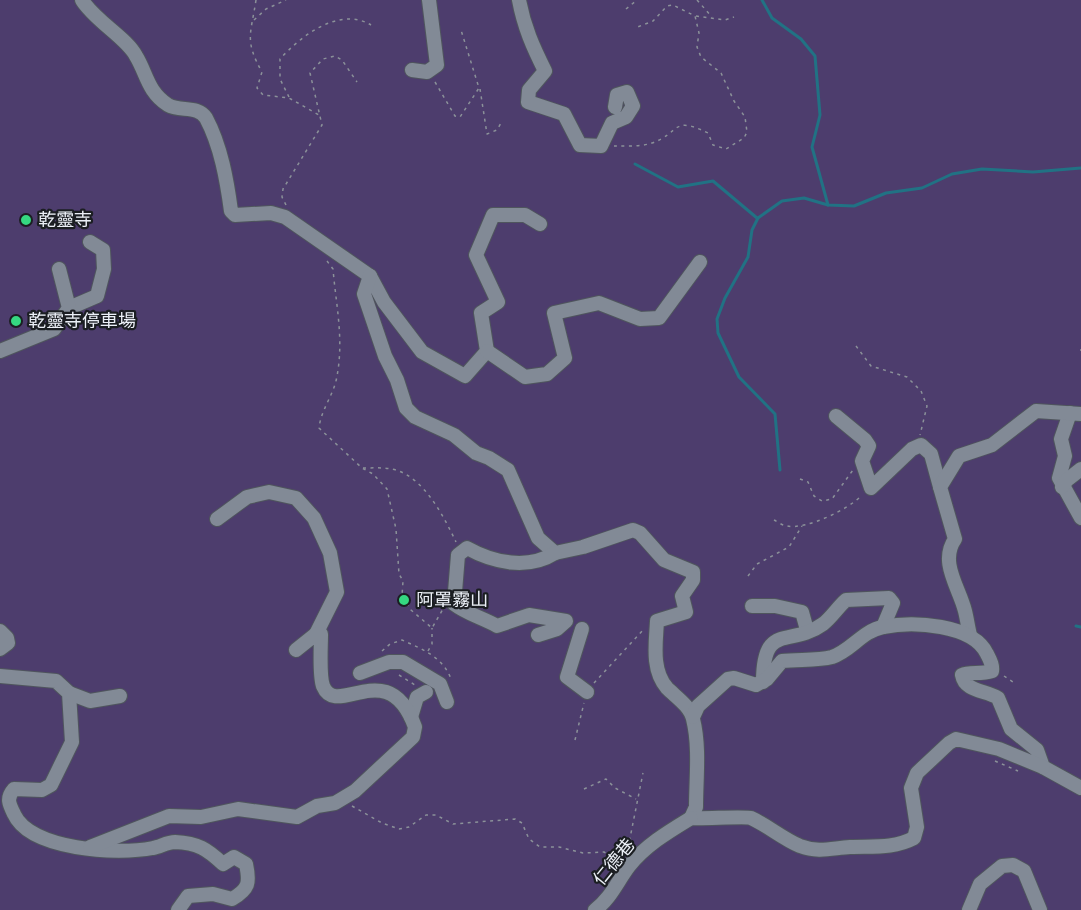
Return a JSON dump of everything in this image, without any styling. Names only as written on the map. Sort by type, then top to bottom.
[{"type":"street","points":[[82,0],[114,34],[129,46],[137,56],[145,81],[167,104],[175,108],[194,109],[205,116],[226,174],[231,211],[235,215],[271,213],[285,217],[370,276],[384,302],[422,352],[465,376],[487,351]]},
{"type":"street","points":[[412,70],[427,72],[437,65],[429,0]]},
{"type":"street","points":[[519,0],[523,23],[536,58],[545,71],[529,90],[528,102],[564,114],[580,146],[601,146],[612,123],[627,117],[633,106],[627,92],[618,95],[615,107]]},
{"type":"street","points":[[540,224],[525,215],[493,215],[476,255],[498,302],[481,313],[487,351],[525,377],[547,374],[565,358],[554,313],[599,303],[640,319],[659,318],[700,262]]},
{"type":"street","points":[[0,351],[54,329],[69,308],[97,296],[104,269],[103,250],[90,242]]},
{"type":"street","points":[[59,269],[69,308]]},
{"type":"street","points":[[370,276],[364,294],[406,408],[415,417],[454,435],[476,453],[508,470],[538,538],[555,553]]},
{"type":"street","points":[[940,487],[959,456],[992,445],[1036,411],[1076,414],[1061,438],[1065,456],[1059,478],[1081,518]]},
{"type":"street","points":[[836,416],[869,446],[862,460],[871,488],[912,449],[921,445],[932,454],[955,539],[948,548],[950,570],[965,611],[970,635]]},
{"type":"street","points":[[1062,487],[1066,480],[1081,469]]},
{"type":"street","points":[[217,519],[247,497],[269,492],[296,498],[314,518],[330,553],[337,592],[316,634],[296,650]]},
{"type":"street","points":[[538,635],[557,629],[566,621],[529,615],[497,626],[480,616],[465,612],[454,604],[458,555],[461,550],[467,548],[495,560],[529,564],[555,553],[583,547],[633,530],[640,533],[664,560],[693,572],[693,580],[682,596],[686,612],[657,621],[657,670],[666,686],[681,700],[693,717]]},
{"type":"street","points":[[763,682],[767,652],[771,643],[779,637],[822,624],[846,600],[889,598],[893,603],[883,627]]},
{"type":"street","points":[[752,606],[775,606],[802,612],[807,630]]},
{"type":"street","points":[[1043,767],[1037,750],[1011,729],[998,698],[970,687],[962,680],[962,675],[966,673],[981,675],[992,671],[982,644],[970,635],[936,625],[883,627],[864,634],[833,657],[782,661],[763,682],[756,685],[734,678],[728,680],[698,706],[693,717],[696,807],[691,818],[750,817],[772,832],[802,846],[822,852],[849,847],[877,848],[903,843],[914,838],[917,827],[911,788],[917,773],[949,743],[956,740],[999,749],[1043,767],[1081,789]]},
{"type":"street","points":[[582,629],[567,677],[587,692]]},
{"type":"street","points":[[0,631],[7,638],[8,643],[0,649]]},
{"type":"street","points":[[85,849],[169,816],[201,817],[238,809],[297,817],[317,806],[335,803],[356,791],[413,737],[415,727],[400,699],[382,689],[372,689],[340,698],[331,694],[324,686],[321,634],[316,634]]},
{"type":"street","points":[[360,672],[390,662],[404,662],[440,684],[447,702]]},
{"type":"street","points":[[0,676],[56,681],[69,693],[90,701],[120,696]]},
{"type":"street","points":[[411,717],[417,697],[426,692]]},
{"type":"street","points":[[69,693],[72,742],[51,785],[42,790],[14,789],[8,801],[18,824],[26,831],[76,849],[152,848],[173,842],[206,847],[223,864],[234,857],[246,864],[249,881],[243,892],[232,899],[213,894],[188,896],[178,910]]},
{"type":"street","name":"仁德巷","points":[[595,910],[612,894],[629,867],[658,837],[691,818]]},
{"type":"street","points":[[969,910],[980,884],[1002,866],[1013,865],[1024,871],[1040,910]]},
{"type":"path","points":[[256,0],[250,33],[251,53],[262,72],[257,88],[263,95],[289,98],[320,115]]},
{"type":"path","points":[[253,21],[266,9],[286,0]]},
{"type":"path","points":[[627,9],[638,0]]},
{"type":"path","points":[[698,0],[712,17]]},
{"type":"path","points":[[635,28],[653,21],[667,6],[673,5],[695,16],[699,14],[725,20],[734,17]]},
{"type":"path","points":[[601,146],[633,146],[654,142],[683,124],[708,133],[713,145],[726,150],[744,138],[747,132],[746,117],[734,101],[721,73],[701,57],[697,47],[699,33],[695,16]]},
{"type":"path","points":[[289,98],[280,78],[280,59],[298,39],[327,24],[349,18],[360,19],[371,25]]},
{"type":"path","points":[[461,30],[467,42],[479,88],[487,134],[497,130],[501,123]]},
{"type":"path","points":[[285,217],[288,210],[282,197],[283,189],[322,124],[310,73],[323,59],[334,56],[342,60],[357,82]]},
{"type":"path","points":[[437,65],[432,75],[455,116],[460,117],[479,88]]},
{"type":"path","points":[[322,243],[325,259],[333,269],[341,330],[338,376],[320,417],[319,428],[362,468],[373,474],[387,489],[396,528],[399,574],[403,581],[402,596],[411,610],[432,628]]},
{"type":"path","points":[[856,346],[871,366],[907,377],[921,391],[927,406],[920,430],[921,445]]},
{"type":"path","points":[[801,479],[808,482],[814,496],[822,501],[832,499],[847,475],[862,460]]},
{"type":"path","points":[[362,468],[399,470],[412,479],[436,500],[461,550]]},
{"type":"path","points":[[774,520],[788,526],[802,525],[853,505],[871,488]]},
{"type":"path","points":[[748,576],[758,564],[789,547],[802,525]]},
{"type":"path","points":[[427,652],[432,644],[432,628],[447,605],[454,604]]},
{"type":"path","points":[[575,740],[587,692],[639,632],[657,621]]},
{"type":"path","points":[[629,867],[626,857],[638,807],[637,799],[643,773]]},
{"type":"path","points":[[584,789],[606,779],[615,789],[637,799]]},
{"type":"path","points":[[335,803],[357,806],[382,823],[399,829],[409,827],[426,815],[436,815],[453,824],[516,819],[522,823],[529,838],[540,847],[559,847],[583,853],[604,852],[629,867]]},
{"type":"shaded area","points":[[0,0],[1081,0],[1081,910],[0,910]]},
{"type":"waterway","points":[[762,0],[772,18],[801,39],[815,56],[820,115],[812,147],[828,205]]},
{"type":"waterway","points":[[635,164],[678,187],[713,181],[757,218]]},
{"type":"waterway","points":[[780,470],[775,414],[739,377],[718,333],[717,319],[725,298],[748,257],[752,230],[758,218],[782,201],[804,198],[828,205],[854,206],[886,193],[922,188],[952,174],[982,169],[1033,172],[1081,168]]},
{"type":"waterway","points":[[1076,626],[1081,627]]},
{"type":"place","name":"乾靈寺","points":[[26,220]]},
{"type":"place","name":"乾靈寺停車場","points":[[16,321]]},
{"type":"place","name":"阿罩霧山","points":[[404,600]]}]
